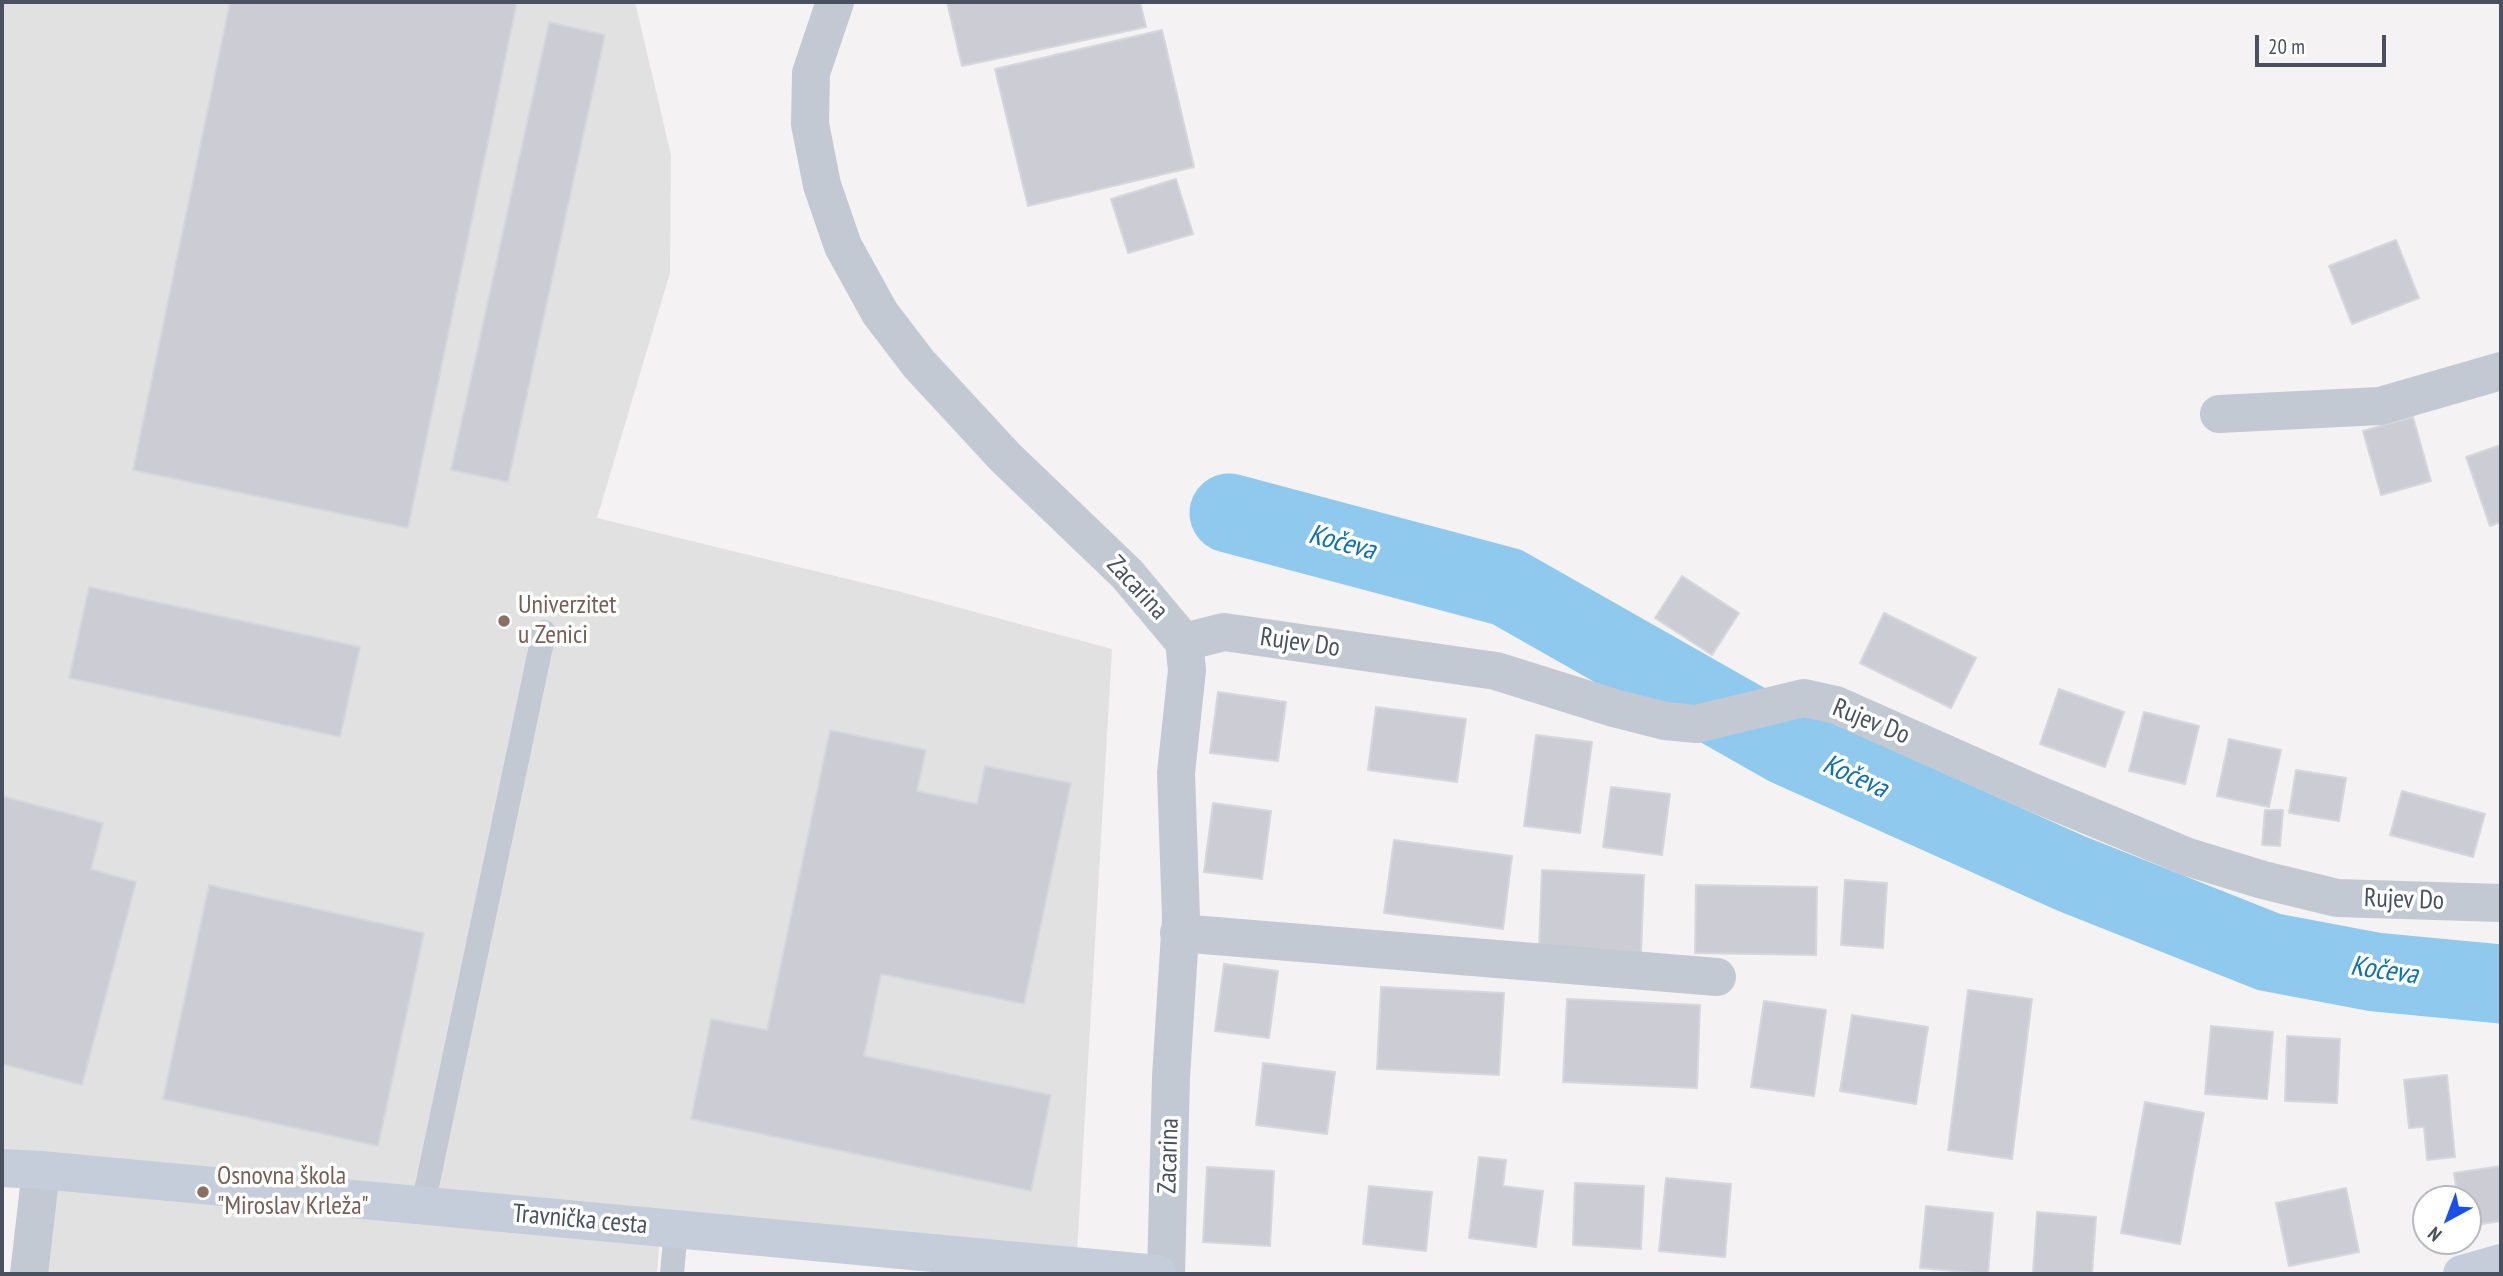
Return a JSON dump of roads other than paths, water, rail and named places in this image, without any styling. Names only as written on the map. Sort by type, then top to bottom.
[{"type":"main road","name":"Travnička cesta","points":[[2,1168],[1158,1274]]},
{"type":"main road","points":[[2462,1274],[2501,1263]]},
{"type":"street","name":"Zacarina","points":[[835,2],[811,73],[810,124],[822,185],[843,246],[880,313],[919,364],[1005,457],[1126,574],[1184,642],[1187,670],[1176,773],[1180,933],[1171,1077],[1166,1274]]},
{"type":"street","points":[[2219,414],[2380,405],[2501,370]]},
{"type":"street","name":"Rujev Do","points":[[1184,642],[1224,632],[1496,671],[1614,708],[1665,721],[1696,724],[1804,698],[1836,705],[2032,793],[2188,858],[2337,898],[2501,903]]},
{"type":"street","points":[[1180,933],[1717,977]]},
{"type":"street","points":[[29,1274],[41,1170]]},
{"type":"lane","points":[[423,1205],[544,632]]},
{"type":"lane","points":[[672,1274],[676,1229]]},
{"type":"waterway","name":"Kočeva","points":[[1229,513],[1507,587],[1787,746],[2070,873],[2269,952],[2375,972],[2501,984]]},
{"type":"place","name":"Univerzitet u Zenici","points":[[504,621]]},
{"type":"place","name":"Osnovna škola \"Miroslav Krleža\"","points":[[203,1192]]}]
